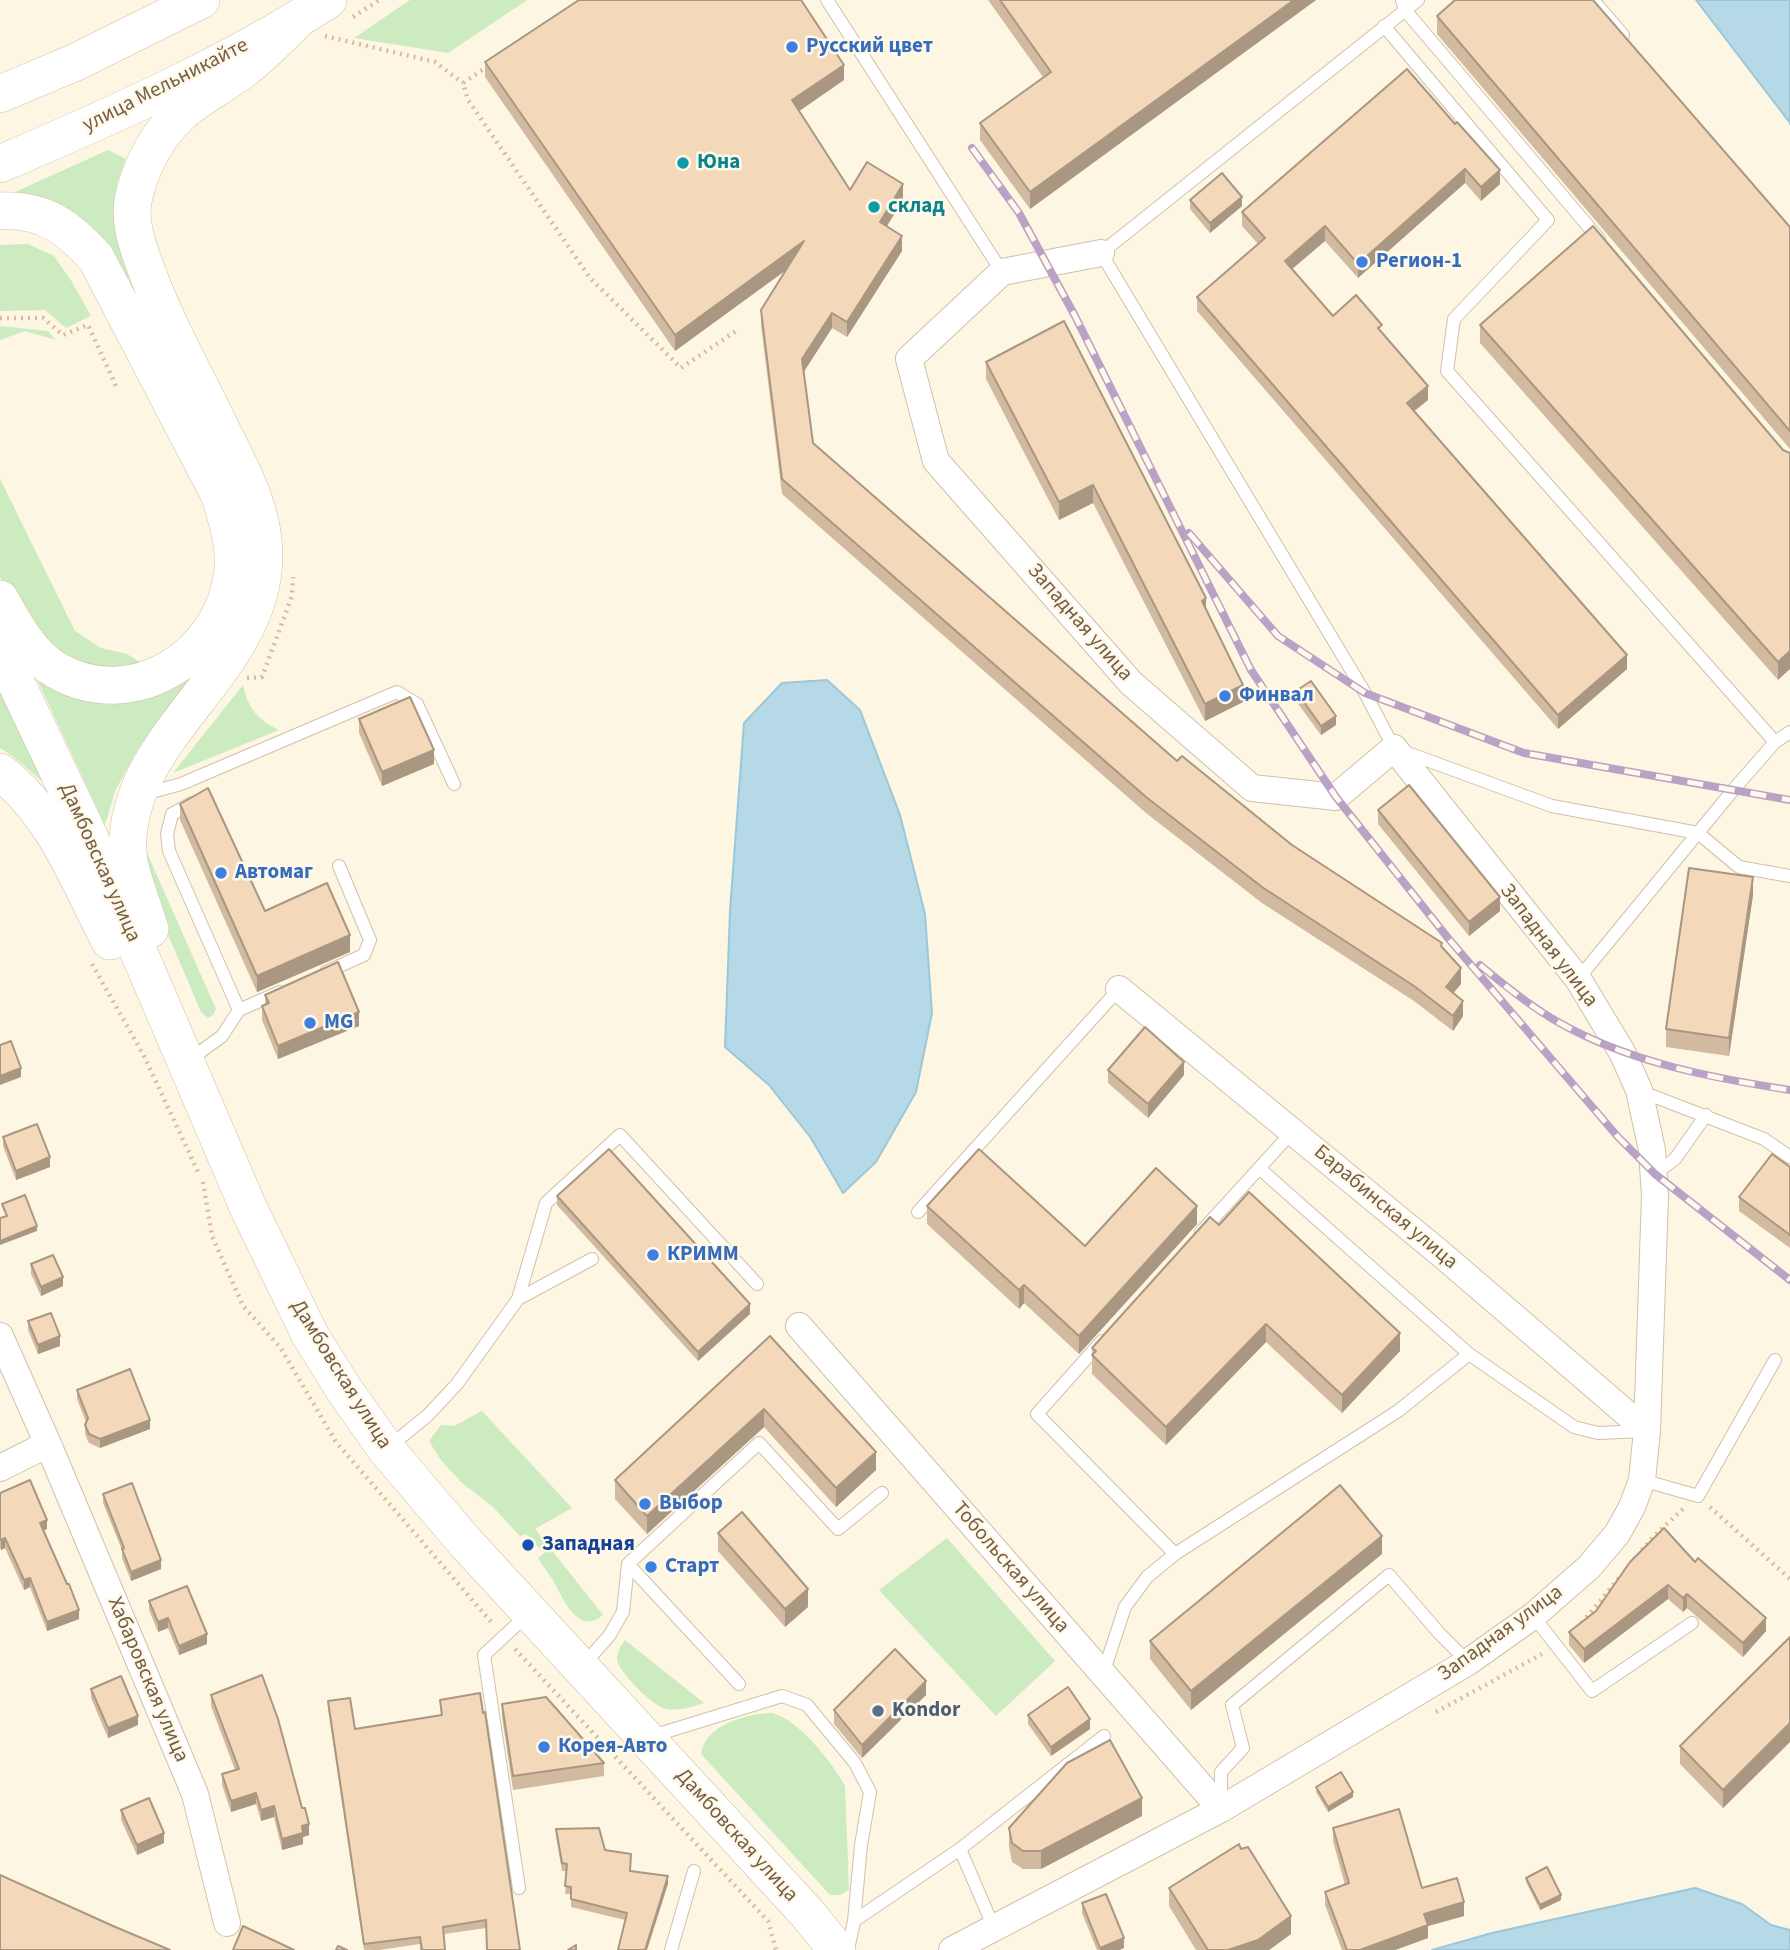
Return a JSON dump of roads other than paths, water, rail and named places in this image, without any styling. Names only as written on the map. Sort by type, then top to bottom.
[{"type":"main road","points":[[0,94],[76,62],[201,0]]},
{"type":"main road","points":[[164,1015],[156,949],[128,855],[129,825],[137,796],[161,748],[219,672],[247,628],[261,589],[264,555],[259,511],[157,298],[133,232],[134,195],[147,156],[179,115],[317,18]]},
{"type":"main road","name":"улица Мельникайте","points":[[0,164],[127,110],[317,18]]},
{"type":"main road","points":[[0,211],[16,210],[52,219],[76,235],[96,258],[220,496],[232,534],[233,570],[225,607],[203,641],[176,667],[144,682],[115,686],[81,680],[55,670],[20,633],[0,599]]},
{"type":"main road","name":"Дамбовская улица","points":[[0,649],[89,836],[248,1207],[310,1335],[386,1449],[465,1542],[517,1624],[581,1667],[646,1738],[846,1936]]},
{"type":"main road","points":[[0,772],[18,786],[48,822],[113,947],[164,1015]]},
{"type":"street","points":[[1002,272],[1101,253]]},
{"type":"street","name":"Западная улица","points":[[952,1950],[1221,1809],[1468,1662],[1533,1616],[1589,1567],[1617,1534],[1632,1507],[1642,1480],[1647,1431],[1654,1174],[1652,1150],[1639,1090],[1622,1052],[1578,979],[1394,748],[1336,797],[1252,788],[1131,683],[936,461],[909,359],[1002,272]]},
{"type":"street","name":"Барабинская улица","points":[[1119,989],[1441,1254],[1647,1431]]},
{"type":"street","name":"Тобольская улица","points":[[799,1326],[1221,1809]]},
{"type":"street","name":"Хабаровская улица","points":[[0,1336],[195,1794],[226,1923]]},
{"type":"street","points":[[0,1468],[48,1444]]},
{"type":"lane","points":[[827,0],[1002,272]]},
{"type":"lane","points":[[1418,0],[1404,5],[1384,26],[1101,253],[1365,693],[1394,748],[1552,806],[1698,833],[1740,866],[1790,876]]},
{"type":"lane","points":[[1593,0],[1629,42]]},
{"type":"lane","points":[[1404,5],[1611,252]]},
{"type":"lane","points":[[1384,26],[1548,220],[1454,319],[1447,372],[1775,742]]},
{"type":"lane","points":[[137,796],[181,784],[397,692],[417,704],[454,784]]},
{"type":"lane","points":[[1578,979],[1775,742],[1790,732]]},
{"type":"lane","points":[[202,798],[172,814],[167,834],[169,851],[239,1010]]},
{"type":"lane","points":[[314,977],[364,955],[370,940],[339,866]]},
{"type":"lane","points":[[185,1064],[222,1036],[239,1010],[289,988]]},
{"type":"lane","points":[[918,1212],[1119,989]]},
{"type":"lane","points":[[1639,1090],[1764,1139],[1790,1157]]},
{"type":"lane","points":[[1654,1174],[1675,1159],[1706,1115]]},
{"type":"lane","points":[[1194,1240],[1293,1131]]},
{"type":"lane","points":[[386,1449],[428,1415],[457,1384],[518,1299],[546,1203],[620,1135],[757,1284]]},
{"type":"lane","points":[[1259,1168],[1469,1354],[1574,1427],[1598,1433],[1647,1431]]},
{"type":"lane","points":[[518,1299],[592,1259]]},
{"type":"lane","points":[[1111,1332],[1037,1414],[1175,1554]]},
{"type":"lane","points":[[1102,1674],[1125,1607],[1147,1577],[1175,1554],[1398,1411],[1469,1354]]},
{"type":"lane","points":[[1642,1480],[1698,1496],[1776,1360]]},
{"type":"lane","points":[[581,1667],[609,1636],[623,1612],[628,1564],[759,1443],[838,1529],[882,1493]]},
{"type":"lane","points":[[628,1564],[738,1684]]},
{"type":"lane","points":[[1221,1809],[1221,1772],[1243,1748],[1232,1705],[1389,1575],[1438,1633],[1468,1662]]},
{"type":"lane","points":[[1533,1616],[1592,1691],[1692,1623]]},
{"type":"lane","points":[[517,1624],[484,1655],[519,1888]]},
{"type":"lane","points":[[646,1738],[782,1696],[807,1705],[855,1763],[870,1792],[846,1936],[848,1950]]},
{"type":"lane","points":[[846,1936],[1104,1736]]},
{"type":"lane","points":[[960,1849],[994,1928]]},
{"type":"lane","points":[[671,1950],[694,1871]]},
{"type":"water","points":[[1696,0],[1790,0],[1790,123]]},
{"type":"water","points":[[827,680],[860,710],[900,815],[925,914],[932,1013],[916,1092],[876,1162],[843,1193],[811,1138],[769,1085],[725,1047],[730,911],[744,723],[782,683]]},
{"type":"water","points":[[1695,1888],[1742,1904],[1771,1925],[1790,1930],[1790,1950],[1432,1950],[1492,1933]]},
{"type":"railway","points":[[972,148],[1019,213],[1075,316],[1251,670],[1336,797],[1448,938],[1618,1137],[1655,1174],[1790,1280]]},
{"type":"railway","points":[[1189,533],[1278,636],[1365,693],[1524,753],[1790,800]]},
{"type":"railway","points":[[1480,965],[1548,1016],[1613,1048],[1701,1074],[1790,1090]]},
{"type":"place","name":"Русский цвет","points":[[792,47]]},
{"type":"place","name":"Юна","points":[[683,163]]},
{"type":"place","name":"склад","points":[[874,207]]},
{"type":"place","name":"Регион-1","points":[[1362,262]]},
{"type":"place","name":"Финвал","points":[[1225,696]]},
{"type":"place","name":"Автомаг","points":[[221,873]]},
{"type":"place","name":"MG","points":[[310,1023]]},
{"type":"place","name":"КРИММ","points":[[653,1255]]},
{"type":"place","name":"Выбор","points":[[645,1504]]},
{"type":"place","name":"Западная","points":[[528,1545]]},
{"type":"place","name":"Старт","points":[[651,1567]]},
{"type":"place","name":"Kondor","points":[[878,1711]]},
{"type":"place","name":"Корея-Авто","points":[[544,1747]]}]
